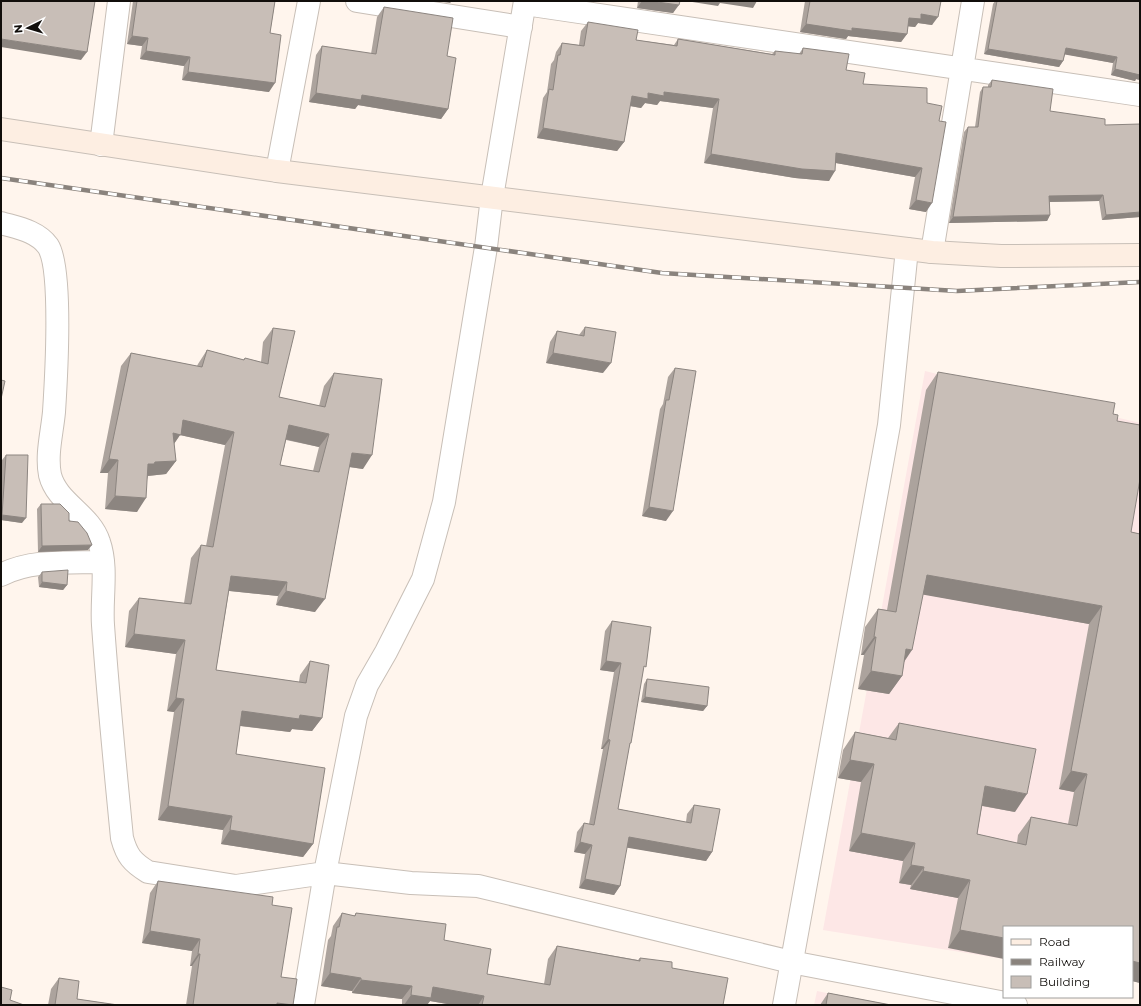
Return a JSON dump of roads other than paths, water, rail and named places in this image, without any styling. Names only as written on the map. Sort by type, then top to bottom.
[{"type":"street","points":[[101,145],[119,1]]},
{"type":"street","points":[[277,171],[309,1]]},
{"type":"street","points":[[357,1],[521,27]]},
{"type":"street","points":[[932,252],[973,1]]},
{"type":"street","points":[[303,1005],[325,873],[356,716],[367,685],[386,652],[423,579],[444,502],[486,247],[492,197],[525,3],[962,70],[1140,95]]},
{"type":"street","points":[[1,129],[277,171],[932,252],[1001,256],[1140,255]]},
{"type":"street","points":[[1,223],[26,230],[39,237],[47,245],[52,254],[55,275],[57,347],[54,407],[48,462],[50,476],[60,494],[86,519],[99,542],[103,562],[103,623],[122,838],[126,853],[137,865],[148,872],[236,886],[325,873],[411,883],[478,886],[791,962],[1016,1005]]},
{"type":"street","points":[[784,1005],[889,425],[907,249]]},
{"type":"street","points":[[1,575],[11,570],[30,566],[103,562]]},
{"type":"railway","points":[[1,178],[662,273],[957,291],[1140,282]]}]
